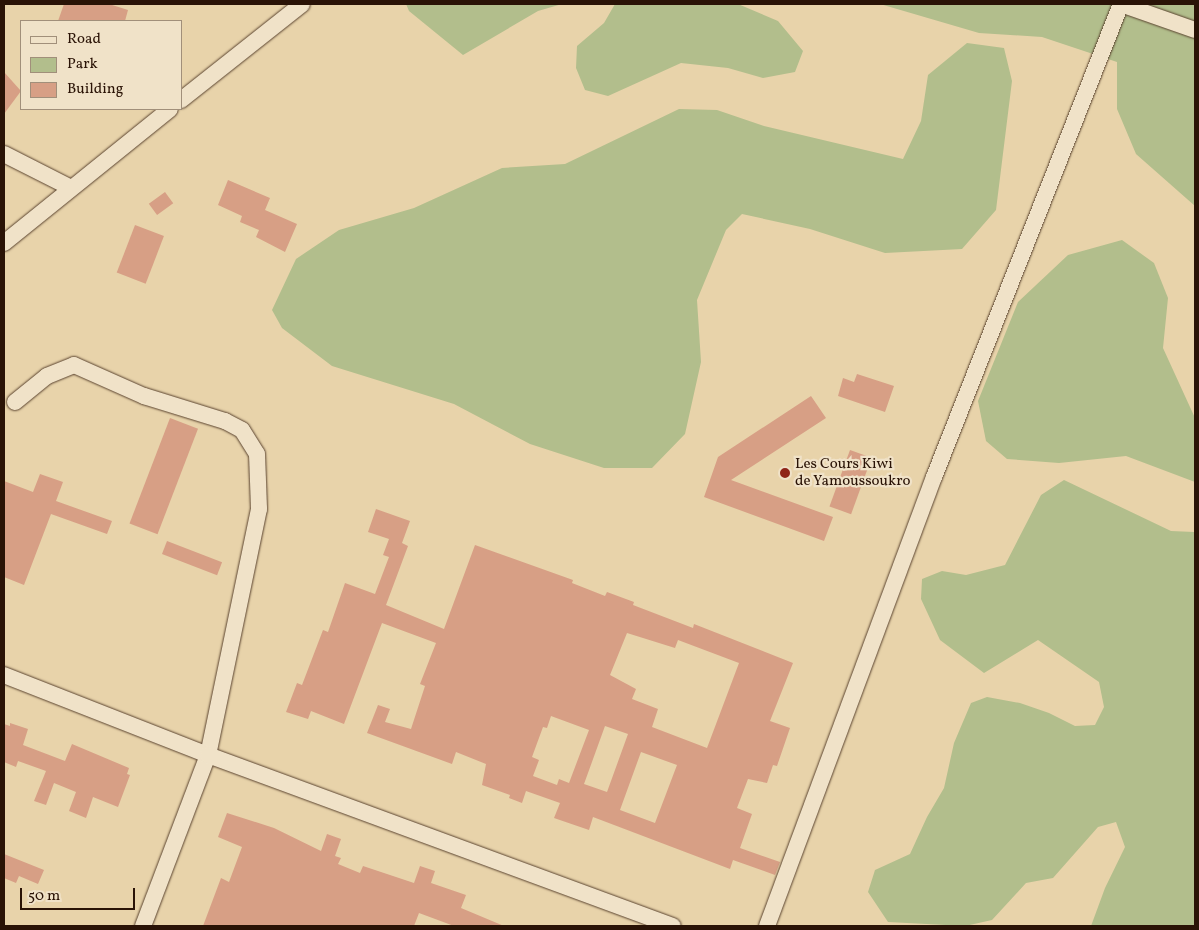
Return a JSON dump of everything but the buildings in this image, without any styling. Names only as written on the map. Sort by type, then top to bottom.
[{"type":"street","points":[[182,99],[302,4]]},
{"type":"street","points":[[767,926],[934,477],[1121,4],[1195,30]]},
{"type":"street","points":[[4,243],[169,110]]},
{"type":"street","points":[[4,154],[71,188]]},
{"type":"street","points":[[15,402],[47,376],[74,365],[144,396],[225,422],[242,430],[258,454],[259,509],[208,755],[143,926]]},
{"type":"street","points":[[4,675],[208,755],[672,926]]},
{"type":"green space","points":[[406,4],[562,4],[538,11],[463,55],[409,11]]},
{"type":"green space","points":[[615,4],[738,4],[778,21],[803,51],[795,72],[763,78],[728,68],[681,63],[608,96],[585,90],[576,68],[577,46],[604,23]]},
{"type":"green space","points":[[880,4],[1195,4],[1195,206],[1136,154],[1117,109],[1117,62],[1042,37],[979,33]]},
{"type":"green space","points":[[967,43],[1004,48],[1012,81],[996,210],[962,249],[885,253],[810,229],[742,214],[726,230],[697,300],[701,362],[685,434],[652,468],[604,468],[530,444],[454,404],[332,366],[282,328],[272,310],[296,259],[339,230],[414,208],[502,168],[565,164],[679,109],[717,110],[764,126],[903,159],[921,121],[928,75]]},
{"type":"green space","points":[[1122,240],[1154,263],[1168,298],[1163,348],[1195,418],[1195,482],[1126,456],[1059,463],[1007,459],[986,441],[978,401],[1018,302],[1068,255]]},
{"type":"green space","points":[[1064,480],[1171,531],[1194,532],[1195,525],[1195,926],[1091,926],[1105,888],[1125,847],[1116,822],[1098,827],[1053,878],[1026,883],[992,920],[965,926],[888,922],[868,892],[875,870],[910,854],[927,817],[944,788],[954,743],[971,703],[987,697],[1020,703],[1049,713],[1075,726],[1095,725],[1104,707],[1099,682],[1038,640],[984,673],[940,640],[921,599],[922,579],[942,571],[966,575],[1005,565],[1041,495]]},
{"type":"place","name":"Les Cours Kiwi de Yamoussoukro","points":[[785,473]]}]
